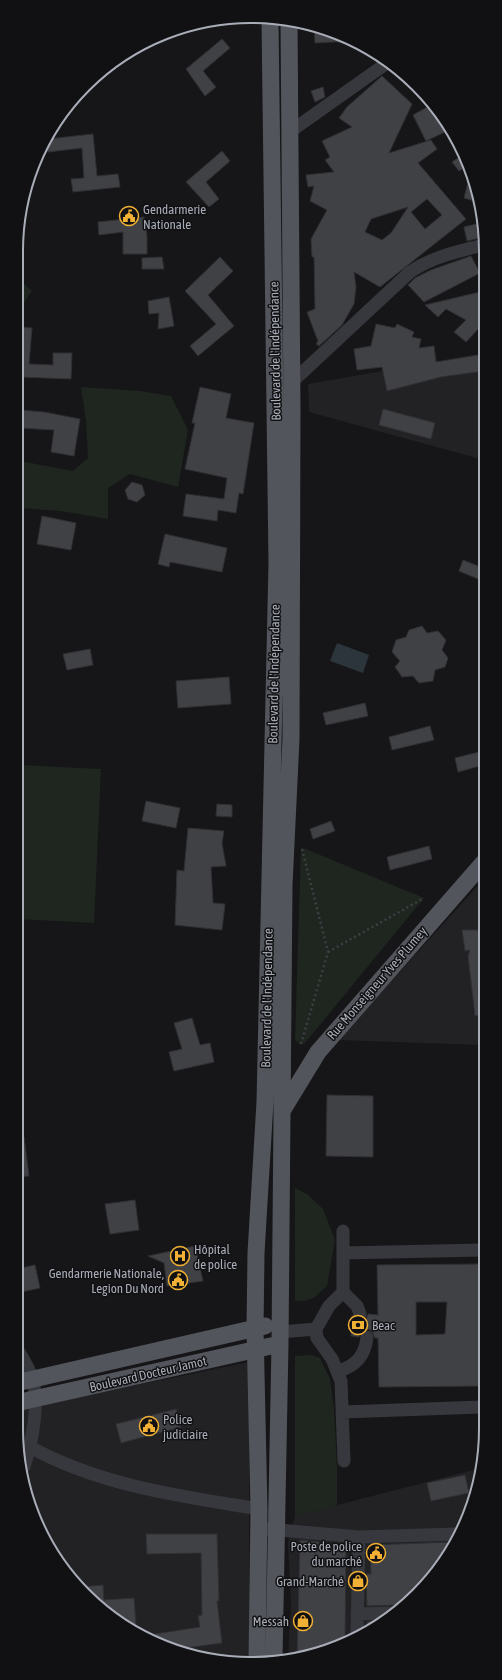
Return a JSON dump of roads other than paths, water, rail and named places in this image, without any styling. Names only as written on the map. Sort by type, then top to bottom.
[{"type":"main road","name":"Boulevard de l'Indépendance","points":[[257,1657],[257,1528],[259,1509],[255,1328],[261,1162],[265,1102],[277,563],[270,24]]},
{"type":"main road","name":"Boulevard de l'Indépendance","points":[[274,1656],[280,1333],[284,885],[291,739],[292,382],[290,26]]},
{"type":"main road","name":"Rue Monseigneur Yves Plumey","points":[[282,1111],[318,1052],[479,867]]},
{"type":"main road","points":[[261,1162],[282,1111]]},
{"type":"main road","name":"Boulevard Docteur Jamot","points":[[23,1381],[255,1328],[280,1333]]},
{"type":"main road","name":"Boulevard Docteur Jamot","points":[[23,1402],[256,1349],[280,1333]]},
{"type":"street","points":[[291,131],[383,65]]},
{"type":"street","points":[[292,382],[410,272],[422,263],[459,250],[479,246]]},
{"type":"street","points":[[343,1231],[343,1292],[357,1306],[360,1314]]},
{"type":"street","points":[[343,1253],[479,1250]]},
{"type":"street","points":[[343,1292],[329,1306],[316,1329],[318,1338],[338,1371],[341,1381],[344,1461]]},
{"type":"street","points":[[280,1333],[316,1329]]},
{"type":"street","points":[[338,1371],[349,1368],[361,1358],[366,1345],[367,1337]]},
{"type":"street","points":[[23,1360],[33,1379],[36,1399],[30,1447],[25,1462]]},
{"type":"street","points":[[342,1412],[479,1407]]},
{"type":"street","points":[[30,1447],[46,1456],[95,1476],[139,1488],[259,1509]]},
{"type":"street","points":[[257,1528],[359,1537],[453,1534]]},
{"type":"street","points":[[357,1630],[359,1537]]},
{"type":"street","points":[[357,1614],[386,1613]]},
{"type":"place","name":"Gendarmerie Nationale","points":[[129,216]]},
{"type":"place","name":"Hôpital de police","points":[[180,1256]]},
{"type":"place","name":"Gendarmerie Nationale, Legion Du Nord","points":[[178,1280]]},
{"type":"place","name":"Beac","points":[[358,1325]]},
{"type":"place","name":"Police judiciaire","points":[[149,1426]]},
{"type":"place","name":"Poste de police du marché","points":[[376,1553]]},
{"type":"place","name":"Grand-Marché","points":[[358,1581]]},
{"type":"place","name":"Messah","points":[[303,1621]]}]
